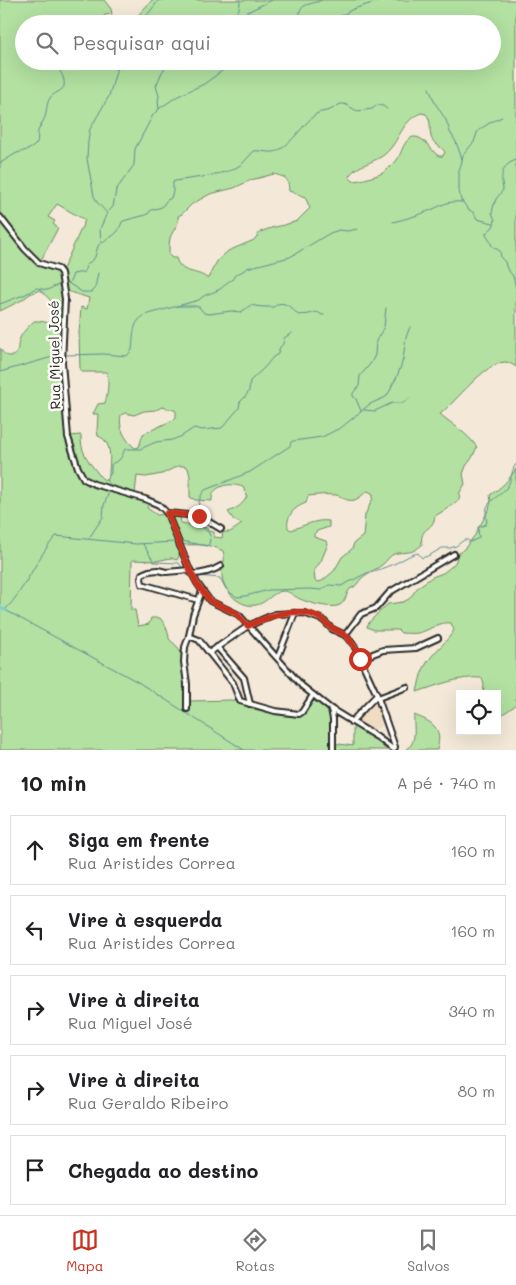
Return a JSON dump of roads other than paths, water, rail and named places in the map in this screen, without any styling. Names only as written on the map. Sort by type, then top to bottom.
[{"type":"street","name":"Rua Miguel José","points":[[0,218],[39,263],[58,269],[61,272],[65,299],[62,362],[68,437],[78,468],[84,479],[94,484],[153,502],[167,513]]},
{"type":"street","points":[[209,653],[248,626],[275,614],[304,613],[323,620],[332,628],[345,635],[354,645],[378,696],[395,747],[394,749],[331,709],[313,695],[282,665],[278,657],[248,626],[236,613],[210,601],[191,572],[167,513],[199,516],[221,529]]},
{"type":"street","points":[[345,635],[361,614],[376,608],[390,592],[454,554]]},
{"type":"street","points":[[198,600],[142,584],[142,574],[158,570],[201,574],[213,571],[221,566]]},
{"type":"street","points":[[188,708],[188,684],[184,662],[185,647],[193,615],[202,591]]},
{"type":"street","points":[[278,657],[295,612]]},
{"type":"street","points":[[189,636],[199,640],[233,683],[240,701],[274,711],[298,714],[302,712],[313,695]]},
{"type":"street","points":[[360,659],[383,650],[416,648],[438,638]]},
{"type":"street","points":[[217,647],[244,678],[250,704]]},
{"type":"street","points":[[351,722],[378,696],[407,687]]},
{"type":"street","points":[[331,709],[333,719],[333,750]]},
{"type":"waterway","points":[[147,15],[159,0]]},
{"type":"waterway","points":[[233,15],[237,13],[240,0]]},
{"type":"waterway","points":[[241,15],[272,0]]},
{"type":"waterway","points":[[300,15],[301,8],[322,0]]},
{"type":"waterway","points":[[343,15],[353,9],[382,0]]},
{"type":"waterway","points":[[0,163],[36,144],[38,131],[45,117],[49,100],[51,96],[64,86],[63,76],[59,70]]},
{"type":"waterway","points":[[107,213],[94,196],[87,159],[88,141],[90,129],[109,96],[116,70]]},
{"type":"waterway","points":[[159,109],[159,96],[156,86],[164,70]]},
{"type":"waterway","points":[[68,283],[73,274],[84,272],[86,266],[95,257],[98,246],[101,243],[100,229],[107,213],[113,207],[116,190],[134,165],[135,149],[153,115],[178,96],[204,84],[223,70]]},
{"type":"waterway","points":[[429,88],[435,103],[446,120],[462,159]]},
{"type":"waterway","points":[[101,243],[116,233],[123,221],[146,215],[151,210],[162,207],[171,198],[173,182],[232,170],[242,164],[254,151],[277,151],[287,144],[318,113],[342,104],[358,111],[372,109],[377,105],[387,109]]},
{"type":"waterway","points":[[493,223],[477,219],[474,213],[461,200],[459,170],[463,155],[474,142],[479,130],[502,117]]},
{"type":"waterway","points":[[516,160],[504,168],[503,190],[496,199],[492,213],[495,220],[493,227],[486,233],[492,246],[500,251],[501,258],[513,276],[516,288]]},
{"type":"waterway","points":[[393,222],[422,214],[446,203],[462,202]]},
{"type":"waterway","points":[[66,355],[103,354],[127,356],[132,350],[135,326],[145,315],[199,300],[205,295],[220,289],[232,280],[235,275],[247,268],[290,257],[330,233],[339,230],[357,229]]},
{"type":"waterway","points":[[68,283],[82,292],[91,292],[95,288],[98,273]]},
{"type":"waterway","points":[[0,304],[36,288],[48,290],[59,285]]},
{"type":"waterway","points":[[177,306],[195,306],[199,307],[204,313],[209,314],[231,311],[241,312],[251,305],[275,307],[281,303],[290,306],[298,315],[317,312],[324,315]]},
{"type":"waterway","points":[[361,411],[353,393],[359,386],[360,376],[375,355],[376,341],[384,327],[386,308]]},
{"type":"waterway","points":[[199,515],[199,502],[205,490],[250,472],[290,446],[293,441],[322,437],[342,427],[370,404],[386,397],[401,366],[406,337],[410,327]]},
{"type":"waterway","points":[[111,485],[106,480],[111,473],[111,465],[120,459],[125,449],[140,449],[156,442],[172,440],[194,428],[202,430],[222,428],[239,408],[240,402],[249,391],[250,381],[278,354],[284,338],[292,333]]},
{"type":"waterway","points":[[0,372],[56,356]]},
{"type":"waterway","points":[[364,410],[375,411],[392,403],[403,403],[410,398]]},
{"type":"waterway","points":[[197,576],[220,578],[226,589],[237,597],[269,590],[321,590],[329,585],[341,586],[411,555],[418,553],[422,558],[442,548],[456,546],[464,540],[470,542],[479,538],[478,527],[485,525],[487,522],[486,509],[507,487],[516,464]]},
{"type":"waterway","points":[[89,538],[103,517],[104,505],[109,492]]},
{"type":"waterway","points":[[201,519],[203,528],[210,536]]},
{"type":"waterway","points":[[175,542],[136,544],[56,536],[19,593],[5,610],[138,682],[244,750]]},
{"type":"waterway","points":[[181,541],[207,546],[210,539]]},
{"type":"waterway","points":[[143,544],[154,562],[179,563],[183,569]]},
{"type":"waterway","points":[[185,572],[188,576],[192,577]]},
{"type":"waterway","points":[[0,608],[5,610]]}]
